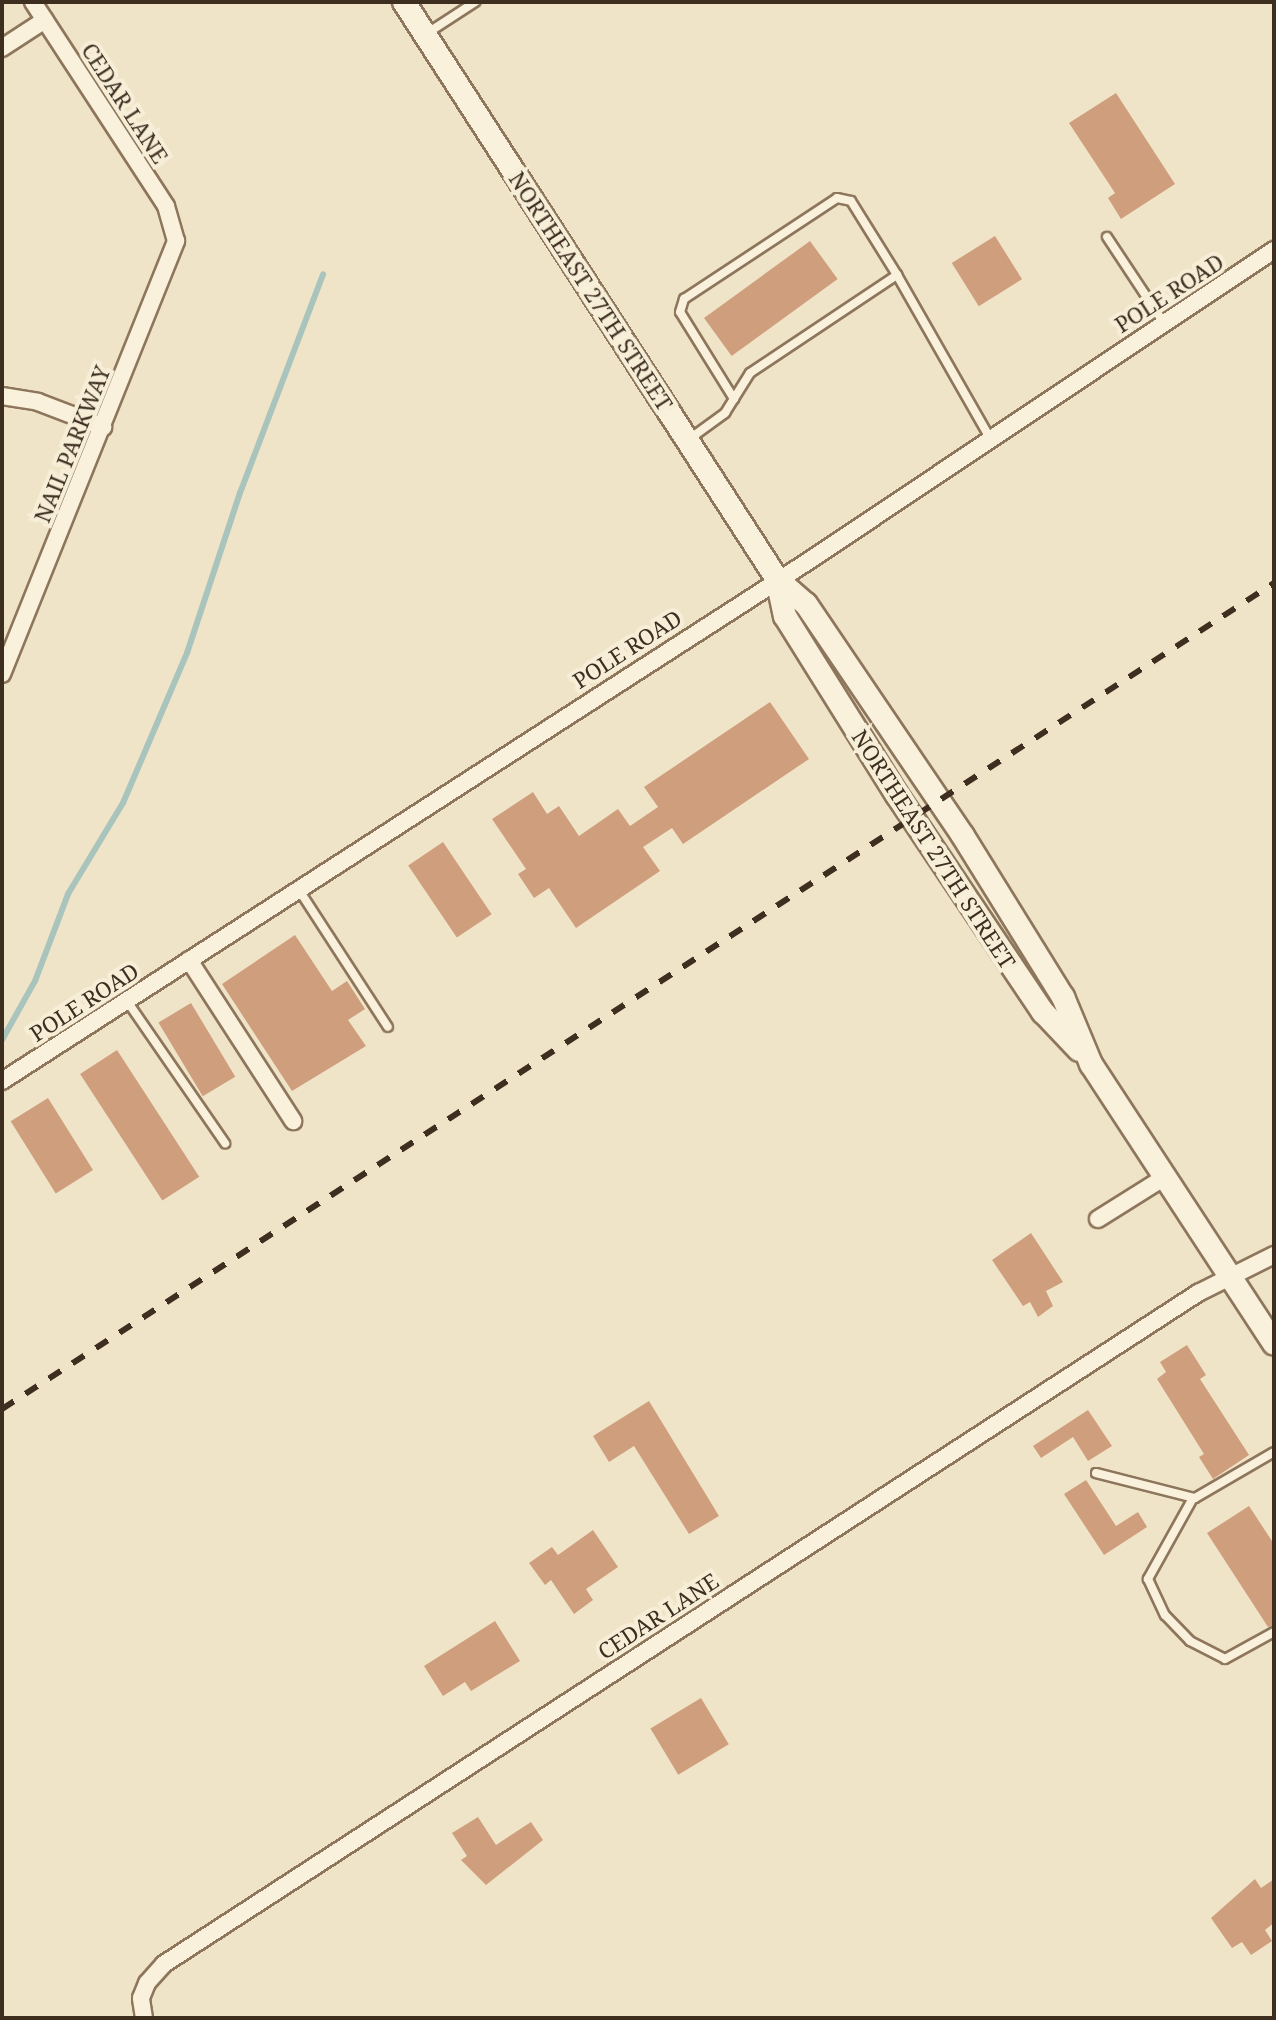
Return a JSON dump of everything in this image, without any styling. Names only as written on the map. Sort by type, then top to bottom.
[{"type":"main road","name":"NORTHEAST 27TH STREET","points":[[404,2],[777,579],[806,604],[955,824],[1063,997],[1091,1064]]},
{"type":"main road","name":"NORTHEAST 27TH STREET","points":[[777,579],[785,616],[904,807],[1043,1012],[1091,1064],[1274,1344]]},
{"type":"street","name":"CEDAR LANE","points":[[33,2],[166,206],[175,230]]},
{"type":"street","points":[[2,48],[45,20]]},
{"type":"street","name":"NAIL PARKWAY","points":[[2,674],[171,263],[175,230]]},
{"type":"street","name":"POLE ROAD","points":[[2,1081],[777,579],[1274,250]]},
{"type":"street","points":[[2,396],[38,402],[103,427]]},
{"type":"street","points":[[189,960],[293,1121]]},
{"type":"street","points":[[1098,1219],[1165,1177]]},
{"type":"street","name":"CEDAR LANE","points":[[144,2018],[141,1998],[147,1983],[164,1964],[1184,1301],[1274,1255]]},
{"type":"lane","points":[[425,35],[475,2]]},
{"type":"lane","points":[[734,399],[680,312],[684,299],[837,198],[851,201],[990,438]]},
{"type":"lane","points":[[1107,237],[1164,323]]},
{"type":"lane","points":[[687,440],[725,413],[750,373],[897,275]]},
{"type":"lane","points":[[299,889],[388,1027]]},
{"type":"lane","points":[[127,1000],[225,1143]]},
{"type":"lane","points":[[1274,1452],[1193,1498],[1148,1579],[1165,1615],[1190,1641],[1225,1659],[1274,1632]]},
{"type":"lane","points":[[1096,1473],[1193,1498]]},
{"type":"building","points":[[1116,93],[1175,184],[1121,219],[1108,198],[1115,193],[1069,123]]},
{"type":"building","points":[[995,236],[1022,279],[979,306],[952,263]]},
{"type":"building","points":[[810,241],[838,279],[732,356],[704,318]]},
{"type":"building","points":[[770,702],[809,759],[683,844],[672,828],[643,847],[660,871],[576,928],[549,888],[534,898],[518,874],[526,869],[492,819],[533,792],[547,814],[559,806],[579,836],[618,809],[630,826],[658,807],[644,787]]},
{"type":"building","points":[[443,842],[492,914],[457,938],[408,865]]},
{"type":"building","points":[[295,935],[332,991],[347,981],[365,1009],[348,1020],[366,1046],[292,1091],[222,984]]},
{"type":"building","points":[[191,1003],[235,1077],[203,1096],[158,1023]]},
{"type":"building","points":[[117,1050],[199,1177],[162,1201],[80,1074]]},
{"type":"building","points":[[48,1098],[93,1170],[56,1193],[11,1121]]},
{"type":"building","points":[[1031,1233],[1063,1282],[1046,1291],[1053,1306],[1038,1317],[1030,1302],[1023,1306],[992,1260]]},
{"type":"building","points":[[1187,1345],[1206,1375],[1200,1379],[1249,1455],[1213,1479],[1199,1457],[1204,1454],[1157,1379],[1166,1372],[1160,1362]]},
{"type":"building","points":[[649,1401],[719,1516],[689,1534],[634,1446],[609,1462],[593,1436]]},
{"type":"building","points":[[1088,1410],[1112,1446],[1088,1461],[1073,1437],[1041,1458],[1033,1446]]},
{"type":"building","points":[[1086,1480],[1116,1526],[1138,1512],[1147,1527],[1104,1555],[1064,1494]]},
{"type":"building","points":[[1249,1506],[1274,1544],[1274,1625],[1268,1627],[1207,1533]]},
{"type":"building","points":[[593,1530],[618,1567],[586,1589],[593,1600],[574,1614],[551,1580],[545,1585],[529,1563],[552,1547],[558,1555]]},
{"type":"building","points":[[495,1621],[520,1661],[471,1691],[465,1682],[443,1696],[424,1666]]},
{"type":"building","points":[[701,1698],[729,1744],[678,1775],[650,1728]]},
{"type":"building","points":[[478,1817],[496,1845],[531,1822],[543,1840],[486,1885],[461,1860],[467,1856],[452,1833]]},
{"type":"building","points":[[1255,1879],[1261,1888],[1274,1879],[1274,1923],[1265,1930],[1272,1941],[1251,1955],[1242,1942],[1232,1948],[1211,1918]]},
{"type":"waterway","points":[[2,1040],[35,981],[68,894],[123,803],[187,653],[240,493],[323,274]]},
{"type":"railway","points":[[2,1409],[1274,583]]}]
